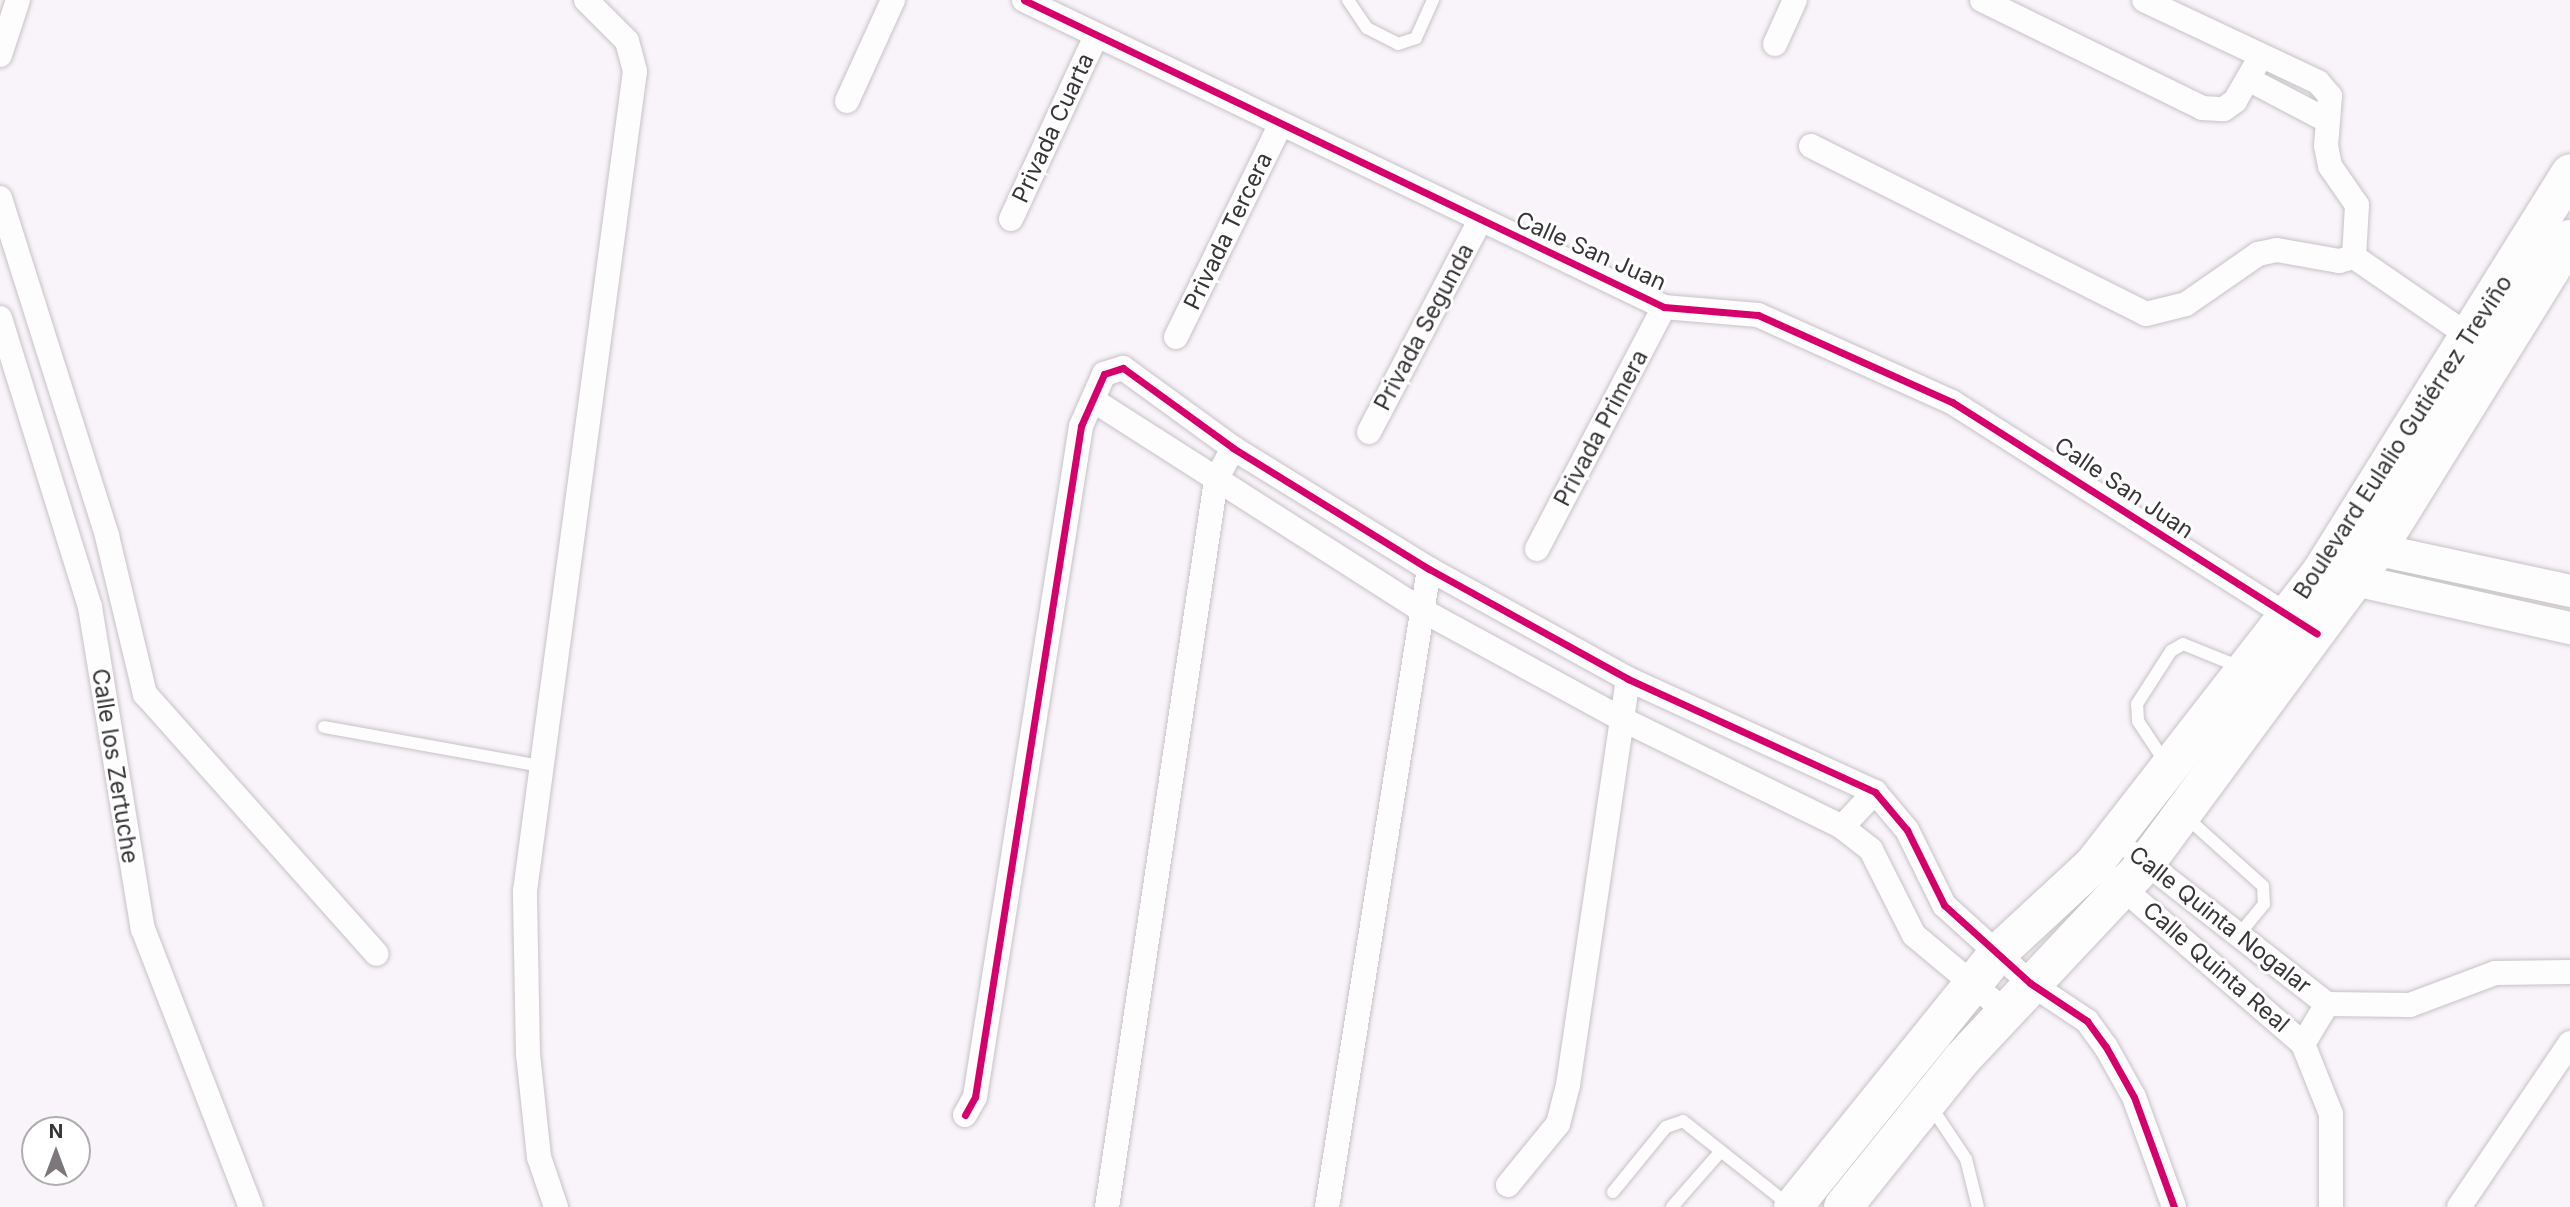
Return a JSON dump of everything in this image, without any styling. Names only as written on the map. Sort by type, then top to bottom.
[{"type":"main road","name":"Boulevard Eulalio Gutiérrez Treviño","points":[[2349,561],[2469,336],[2570,173]]},
{"type":"main road","name":"Boulevard Eulalio Gutiérrez Treviño","points":[[1843,1207],[1927,1102],[2005,1011],[2135,875],[2182,814],[2302,625],[2349,561],[2570,239]]},
{"type":"main road","name":"Boulevard Eulalio Gutiérrez Treviño","points":[[1793,1207],[1999,952],[2105,851],[2247,669],[2302,625]]},
{"type":"street","points":[[0,55],[18,0]]},
{"type":"street","points":[[556,1207],[539,1157],[523,973],[540,766],[635,71],[627,41],[586,0]]},
{"type":"street","points":[[847,101],[893,0]]},
{"type":"street","name":"Calle San Juan","points":[[1024,0],[1095,38],[1664,307],[1758,315],[1952,402],[2302,625]]},
{"type":"street","points":[[1775,44],[1795,0]]},
{"type":"street","points":[[1982,0],[2202,108],[2224,109],[2248,79],[2261,55]]},
{"type":"street","points":[[2144,0],[2318,82],[2330,96],[2326,120],[2330,166],[2357,205],[2354,257]]},
{"type":"street","name":"Privada Cuarta","points":[[1011,219],[1095,38]]},
{"type":"street","points":[[2248,79],[2326,120]]},
{"type":"street","name":"Privada Tercera","points":[[1176,337],[1280,126]]},
{"type":"street","points":[[1811,146],[2146,314],[2186,304],[2258,254],[2277,250],[2339,261],[2354,257],[2469,336]]},
{"type":"street","points":[[0,198],[107,536],[145,694],[377,954]]},
{"type":"street","name":"Privada Segunda","points":[[1369,432],[1480,221]]},
{"type":"street","name":"Privada Primera","points":[[1537,549],[1664,307]]},
{"type":"street","name":"Calle los Zertuche","points":[[0,318],[90,607],[143,929],[251,1207]]},
{"type":"street","points":[[965,1115],[977,1083],[1081,426],[1104,374],[1123,368],[1233,448],[1429,569],[1628,679],[1875,792],[1907,830],[1944,905],[1999,952],[2030,983],[2087,1021],[2106,1047],[2134,1097],[2174,1207]]},
{"type":"street","points":[[1093,400],[1418,608],[1622,719],[1842,827],[1871,850],[1914,935],[2005,1011]]},
{"type":"street","points":[[1107,1207],[1216,480],[1233,448]]},
{"type":"street","points":[[2349,561],[2570,591]]},
{"type":"street","points":[[2349,561],[2570,628]]},
{"type":"street","points":[[1328,1207],[1418,608],[1429,569]]},
{"type":"street","points":[[1508,1185],[1558,1124],[1568,1085],[1628,679]]},
{"type":"street","points":[[1842,827],[1875,792]]},
{"type":"street","name":"Calle Quinta Real","points":[[2105,851],[2135,875],[2303,1044],[2331,1114],[2331,1207]]},
{"type":"street","name":"Calle Quinta Nogalar","points":[[2105,851],[2135,875],[2237,937],[2327,1003],[2410,1005],[2495,973],[2570,972]]},
{"type":"street","points":[[2303,1044],[2327,1003]]},
{"type":"street","points":[[2459,1207],[2570,1043]]},
{"type":"lane","points":[[1348,0],[1367,28],[1398,44],[1416,38],[1433,0]]},
{"type":"lane","points":[[2170,768],[2138,721],[2137,704],[2171,651],[2183,644],[2247,669]]},
{"type":"lane","points":[[324,727],[540,766]]},
{"type":"lane","points":[[2182,814],[2263,886],[2264,904],[2237,937]]},
{"type":"lane","points":[[1927,1102],[1966,1159],[1978,1207]]},
{"type":"lane","points":[[1613,1192],[1674,1122],[1691,1124],[1793,1207]]},
{"type":"lane","points":[[1672,1207],[1721,1151]]},
{"type":"cycle path","points":[[1024,0],[1664,307],[1758,315],[1952,402],[2317,634]]},
{"type":"cycle path","points":[[965,1115],[975,1097],[1081,426],[1104,374],[1123,368],[1233,448],[1429,569],[1628,679],[1875,792],[1907,830],[1944,905],[2030,983],[2087,1021],[2106,1047],[2134,1097],[2174,1207]]}]
